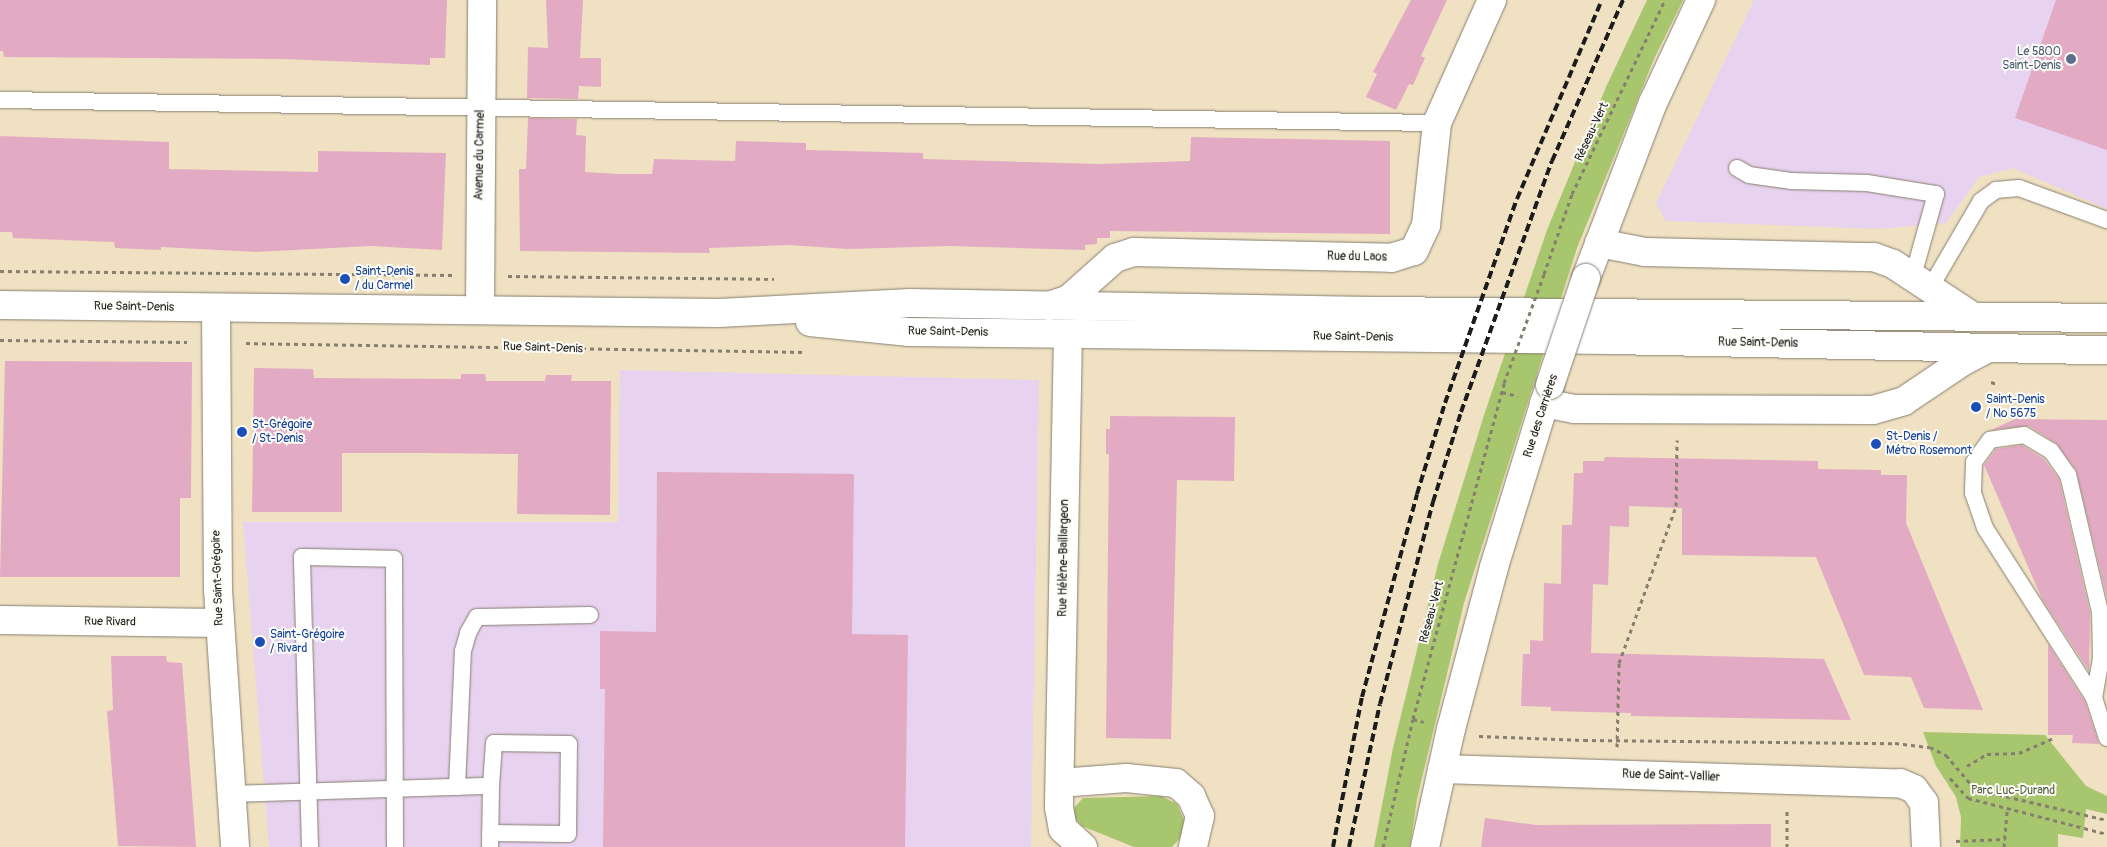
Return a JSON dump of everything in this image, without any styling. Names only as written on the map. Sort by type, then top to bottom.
[{"type":"street","name":"Avenue du Carmel","points":[[480,310],[482,0]]},
{"type":"street","name":"Rue du Laos","points":[[1048,306],[1069,299],[1116,258],[1134,252],[1391,258],[1409,254],[1419,244],[1426,225],[1437,123],[1492,0]]},
{"type":"street","name":"Rue des Carrières","points":[[1425,847],[1442,768],[1494,567],[1547,394],[1586,278],[1653,104],[1701,0]]},
{"type":"street","points":[[1599,243],[1645,252],[1859,255],[1885,260],[1972,316]]},
{"type":"street","name":"Rue Saint-Denis","points":[[0,305],[719,313],[910,303],[2107,318]]},
{"type":"street","name":"Rue Saint-Grégoire","points":[[216,308],[219,623],[235,847]]},
{"type":"street","name":"Rue Saint-Denis","points":[[719,313],[909,332],[1622,340],[2107,350]]},
{"type":"street","name":"Rue Hélène-Baillargeon","points":[[1068,334],[1058,807],[1063,829],[1084,847]]},
{"type":"street","name":"Rue Saint-Denis","points":[[1547,394],[1574,409],[1874,410],[1904,401],[1962,362],[1988,348]]},
{"type":"street","name":"Rue Rivard","points":[[0,620],[219,623]]},
{"type":"street","name":"Rue de Saint-Vallier","points":[[1442,768],[1900,783],[1914,789],[1924,803],[1926,847]]},
{"type":"street","points":[[1060,783],[1126,778],[1176,783],[1191,796],[1200,816],[1193,847]]},
{"type":"lane","points":[[0,100],[1437,123]]},
{"type":"lane","points":[[1737,168],[1749,175],[1791,181],[1867,183],[1936,194],[1921,282]]},
{"type":"lane","points":[[1921,282],[1981,201],[1996,190],[2019,188],[2107,220]]},
{"type":"lane","points":[[2094,698],[2100,658],[2100,612],[2068,475],[2051,451],[2024,435],[1990,440],[1974,462],[1973,493],[1985,528],[2094,698],[2107,738]]},
{"type":"lane","points":[[310,847],[302,557],[394,559],[397,789],[395,847]]},
{"type":"lane","points":[[457,787],[463,651],[468,633],[477,617],[590,615]]},
{"type":"lane","points":[[494,743],[569,744],[568,834],[490,840],[494,743]]},
{"type":"lane","points":[[231,794],[491,786]]},
{"type":"path","name":"Réseau-Vert","points":[[1383,847],[1412,719],[1504,383],[1572,194],[1665,0]]},
{"type":"path","points":[[1560,229],[1566,230]]},
{"type":"path","points":[[0,271],[452,275]]},
{"type":"path","points":[[0,340],[195,342]]},
{"type":"path","name":"Rue Saint-Denis","points":[[238,343],[812,352]]},
{"type":"path","points":[[1991,382],[1997,384]]},
{"type":"path","points":[[1617,751],[1619,663],[1676,506],[1677,440]]},
{"type":"path","points":[[1966,766],[1987,754],[2019,753],[2056,737]]},
{"type":"path","points":[[1944,782],[1952,777],[1968,798],[2107,834]]},
{"type":"path","points":[[1787,801],[1787,847]]},
{"type":"path","points":[[2004,847],[2007,809]]},
{"type":"path","points":[[2072,811],[2107,820]]},
{"type":"path","points":[[1956,841],[2005,840]]},
{"type":"shaded area","points":[[1754,0],[2107,0],[2107,209],[2013,168],[1979,177],[1946,223],[1878,229],[1666,221],[1656,203]]},
{"type":"shaded area","points":[[620,370],[1039,380],[1031,847],[269,847],[243,522],[618,522]]},
{"type":"green space","points":[[1647,0],[1683,0],[1654,59],[1577,248],[1464,603],[1417,799],[1410,847],[1374,847],[1393,748],[1438,564],[1485,412],[1547,230],[1606,87]]},
{"type":"green space","name":"Parc Luc-Durand","points":[[1923,732],[2045,735],[2086,786],[2107,796],[2107,814],[2086,809],[2083,838],[2058,834],[2058,847],[1960,847],[1961,817],[1956,797],[1936,766]]},
{"type":"green space","points":[[1161,796],[1177,804],[1184,820],[1181,837],[1172,847],[1134,847],[1082,826],[1075,818],[1073,809],[1083,798]]},
{"type":"building","points":[[0,0],[447,0],[445,58],[430,58],[430,65],[283,59],[4,57],[3,51],[0,51]]},
{"type":"building","points":[[546,0],[583,0],[580,58],[601,58],[601,87],[579,86],[578,99],[527,98],[528,47],[548,48]]},
{"type":"building","points":[[1411,0],[1447,0],[1421,56],[1425,58],[1413,85],[1409,84],[1396,110],[1366,97],[1377,74],[1373,72]]},
{"type":"building","name":"Le 5800 Saint-Denis","points":[[2056,0],[2107,0],[2107,150],[2015,118]]},
{"type":"building","points":[[528,118],[577,119],[576,135],[586,136],[585,172],[619,174],[652,174],[654,159],[735,161],[736,141],[806,143],[806,150],[923,153],[923,159],[1099,164],[1190,161],[1191,137],[1390,141],[1390,234],[1110,231],[1110,238],[1097,238],[1097,244],[1085,245],[1085,250],[950,246],[848,249],[788,245],[709,248],[710,253],[520,251],[519,169],[526,169]]},
{"type":"building","points":[[0,136],[169,142],[169,169],[318,172],[318,151],[446,153],[442,250],[370,246],[256,252],[161,247],[161,250],[115,248],[114,242],[13,238],[12,232],[0,232]]},
{"type":"building","points":[[5,361],[192,362],[191,498],[180,498],[180,577],[0,577]]},
{"type":"building","points":[[254,368],[313,369],[314,378],[461,379],[461,374],[485,374],[486,381],[545,381],[546,375],[572,375],[571,381],[611,381],[610,515],[517,514],[518,454],[427,453],[342,453],[342,512],[252,512]]},
{"type":"building","points":[[1110,416],[1235,417],[1234,481],[1177,480],[1171,739],[1106,738],[1109,454],[1106,454],[1106,429],[1110,429]]},
{"type":"building","points":[[2015,419],[2107,420],[2107,598],[2076,470],[2056,443],[2029,426],[1991,430]]},
{"type":"building","points":[[2022,445],[2044,459],[2059,479],[2090,613],[2089,671],[2042,599],[1984,465],[1996,449]]},
{"type":"building","points":[[1605,457],[1818,461],[1818,469],[1881,470],[1881,475],[1907,475],[1906,523],[1983,710],[1924,708],[1911,677],[1864,675],[1816,557],[1682,555],[1682,508],[1629,506],[1629,527],[1610,526],[1608,585],[1593,584],[1591,653],[1824,659],[1851,720],[1631,716],[1631,713],[1551,711],[1551,707],[1521,706],[1523,654],[1530,654],[1530,640],[1543,641],[1544,583],[1561,584],[1562,525],[1572,525],[1574,473],[1583,473],[1583,461],[1604,461]]},
{"type":"building","points":[[657,472],[854,474],[852,634],[908,635],[905,847],[603,847],[605,689],[600,689],[600,631],[656,632]]},
{"type":"building","points":[[2048,644],[2085,702],[2099,744],[2072,743],[2073,735],[2048,735]]},
{"type":"building","points":[[111,656],[166,656],[167,662],[182,663],[196,847],[118,846],[107,711],[113,710]]},
{"type":"building","points":[[1485,818],[1536,825],[1771,824],[1771,847],[1481,847]]},
{"type":"railway","points":[[1333,847],[1362,697],[1417,494],[1445,403],[1517,199],[1602,0]]},
{"type":"railway","points":[[1349,847],[1380,704],[1433,502],[1461,412],[1552,161],[1623,0]]},
{"type":"place","name":"Le 5800 Saint-Denis","points":[[2071,59]]},
{"type":"place","name":"Saint-Denis / du Carmel","points":[[345,279]]},
{"type":"place","name":"Saint-Denis / No 5675","points":[[1976,407]]},
{"type":"place","name":"St-Grégoire / St-Denis","points":[[242,432]]},
{"type":"place","name":"St-Denis / Métro Rosemont","points":[[1876,444]]},
{"type":"place","name":"Saint-Grégoire / Rivard","points":[[260,642]]}]
